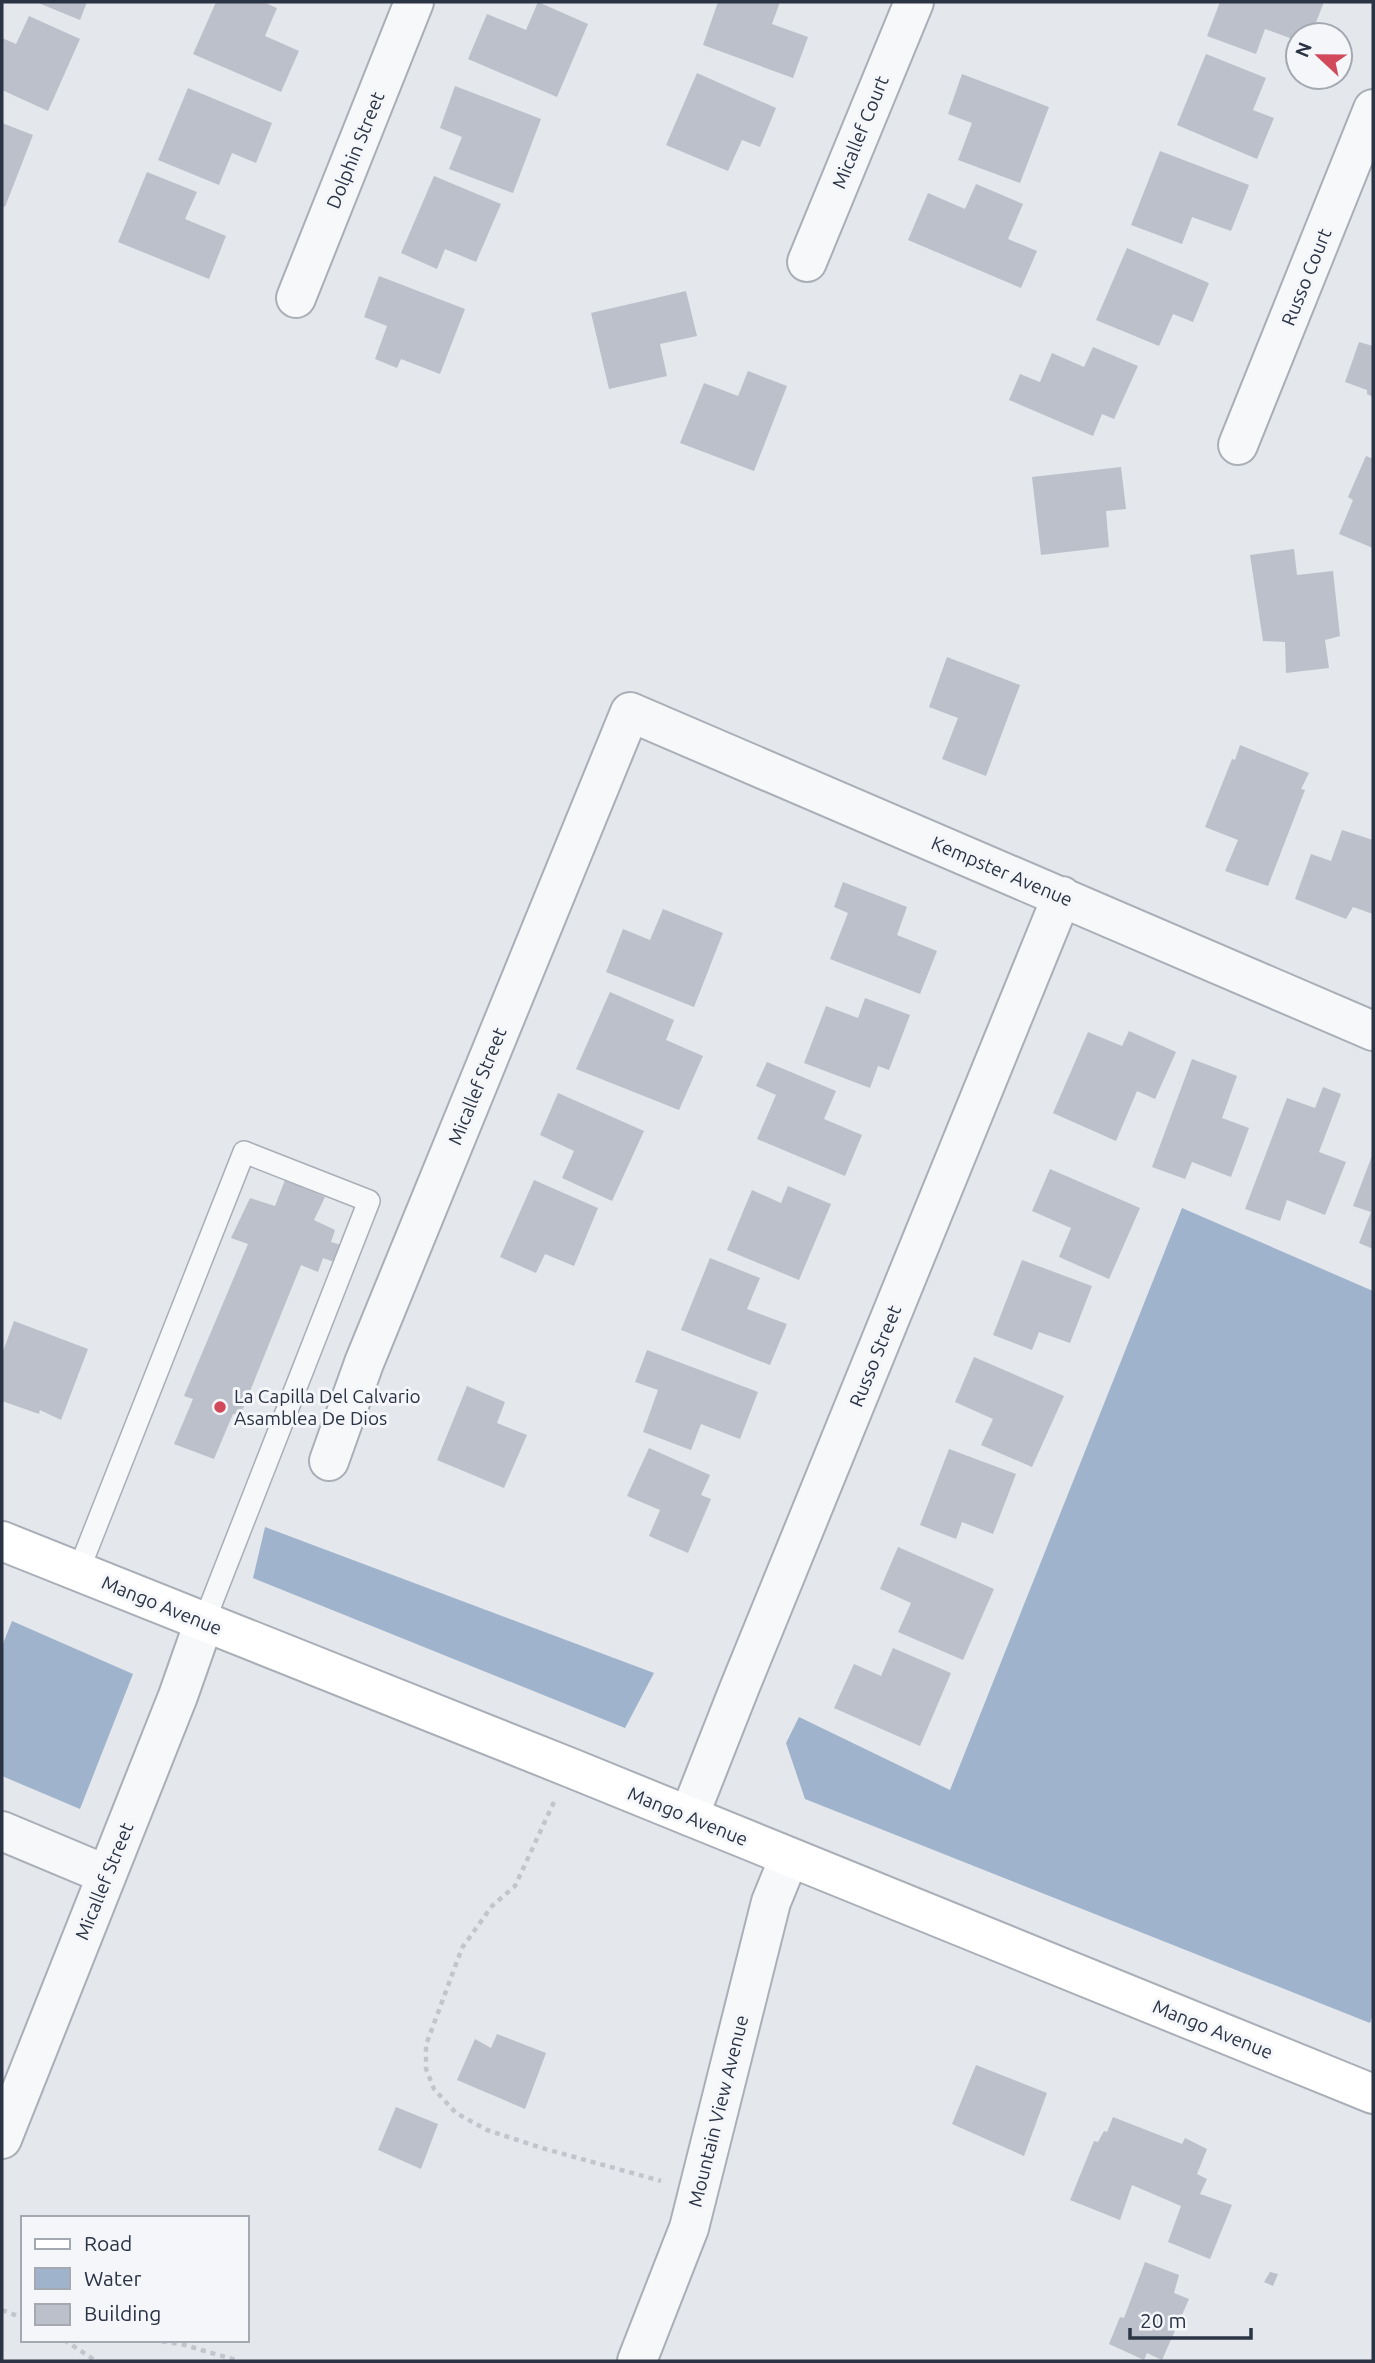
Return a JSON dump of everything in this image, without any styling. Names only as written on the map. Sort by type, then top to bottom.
[{"type":"street","name":"Dolphin Street","points":[[296,298],[414,2]]},
{"type":"street","name":"Micallef Court","points":[[807,262],[914,2]]},
{"type":"street","name":"Russo Court","points":[[1238,445],[1373,110]]},
{"type":"street","name":"Kempster Avenue","points":[[630,712],[1373,1031]]},
{"type":"street","name":"Micallef Street","points":[[329,1461],[369,1350],[630,712]]},
{"type":"street","name":"Russo Street","points":[[689,1816],[738,1689],[1062,896]]},
{"type":"street","name":"Mango Avenue","points":[[2,1541],[571,1768],[1373,2094]]},
{"type":"street","name":"Micallef Street","points":[[2,2139],[178,1696],[204,1622]]},
{"type":"street","points":[[2,1831],[107,1875]]},
{"type":"street","name":"Mountain View Avenue","points":[[637,2361],[689,2228],[771,1902],[789,1858]]},
{"type":"lane","points":[[78,1572],[244,1152],[369,1201],[204,1622]]},
{"type":"path","points":[[571,1768],[515,1886],[492,1906],[462,1948],[426,2045],[426,2069],[434,2089],[456,2113],[487,2130],[698,2192]]},
{"type":"path","points":[[2,2310],[21,2317]]},
{"type":"path","points":[[67,2342],[96,2361]]},
{"type":"path","points":[[166,2342],[239,2361]]},
{"type":"water","points":[[1182,1208],[1373,1291],[1373,2014],[1370,2023],[805,1799],[786,1743],[799,1717],[950,1790]]},
{"type":"water","points":[[265,1527],[654,1673],[625,1728],[253,1578]]},
{"type":"water","points":[[12,1621],[133,1674],[80,1809],[2,1776],[2,1646]]},
{"type":"building","points":[[36,2],[87,2],[80,20]]},
{"type":"building","points":[[216,2],[263,2],[277,8],[265,36],[299,51],[281,92],[193,54]]},
{"type":"building","points":[[538,2],[588,24],[557,97],[468,59],[487,14],[526,30]]},
{"type":"building","points":[[718,2],[780,2],[772,24],[808,37],[793,78],[703,45]]},
{"type":"building","points":[[1220,2],[1324,2],[1317,21],[1284,21],[1284,36],[1265,29],[1256,54],[1207,36]]},
{"type":"building","points":[[29,16],[80,39],[48,111],[2,90],[2,38],[16,44]]},
{"type":"building","points":[[1206,54],[1266,78],[1253,110],[1274,118],[1257,159],[1177,125]]},
{"type":"building","points":[[697,73],[776,108],[760,147],[742,140],[728,171],[666,145]]},
{"type":"building","points":[[962,74],[1049,107],[1020,183],[958,160],[972,123],[948,114]]},
{"type":"building","points":[[455,86],[541,119],[513,193],[449,169],[462,137],[440,128]]},
{"type":"building","points":[[188,88],[272,123],[256,163],[232,153],[219,185],[158,160]]},
{"type":"building","points":[[2,123],[33,135],[5,207],[2,206]]},
{"type":"building","points":[[1160,151],[1249,185],[1231,231],[1192,217],[1182,244],[1131,225]]},
{"type":"building","points":[[147,172],[197,192],[185,219],[226,236],[209,279],[118,242]]},
{"type":"building","points":[[434,176],[501,204],[476,262],[445,249],[437,269],[401,253]]},
{"type":"building","points":[[976,184],[1023,204],[1008,239],[1037,251],[1021,288],[908,240],[928,193],[965,209]]},
{"type":"building","points":[[1127,248],[1209,283],[1193,322],[1173,314],[1159,346],[1096,320]]},
{"type":"building","points":[[379,276],[465,309],[440,374],[401,359],[397,368],[375,359],[387,326],[364,317]]},
{"type":"building","points":[[686,291],[697,336],[660,344],[667,376],[609,389],[591,313]]},
{"type":"building","points":[[1359,342],[1373,346],[1373,397],[1367,394],[1367,390],[1345,382]]},
{"type":"building","points":[[1093,347],[1138,366],[1114,419],[1102,414],[1093,436],[1009,400],[1020,374],[1040,382],[1052,353],[1084,367]]},
{"type":"building","points":[[748,371],[787,386],[754,471],[680,443],[704,383],[738,396]]},
{"type":"building","points":[[1366,456],[1373,459],[1373,548],[1339,534],[1353,500],[1348,497]]},
{"type":"building","points":[[1121,467],[1126,509],[1106,511],[1109,547],[1041,555],[1032,477]]},
{"type":"building","points":[[1294,549],[1297,575],[1333,571],[1340,636],[1325,640],[1329,668],[1286,673],[1285,642],[1263,641],[1250,555]]},
{"type":"building","points":[[947,657],[1020,685],[986,776],[942,759],[958,718],[929,707]]},
{"type":"building","points":[[1240,745],[1309,773],[1268,886],[1225,871],[1238,840],[1205,827]]},
{"type":"building","points":[[1342,830],[1373,840],[1373,914],[1353,907],[1346,919],[1295,899],[1311,854],[1331,861]]},
{"type":"building","points":[[843,882],[907,907],[897,935],[937,951],[920,994],[830,959],[848,913],[834,907]]},
{"type":"building","points":[[663,909],[723,933],[694,1007],[606,972],[623,929],[650,940]]},
{"type":"building","points":[[610,992],[674,1020],[666,1040],[703,1056],[679,1110],[576,1069]]},
{"type":"building","points":[[865,998],[910,1015],[889,1070],[878,1066],[870,1088],[804,1063],[826,1006],[858,1018]]},
{"type":"building","points":[[1129,1031],[1176,1052],[1155,1099],[1137,1091],[1116,1141],[1053,1113],[1088,1032],[1122,1046]]},
{"type":"building","points":[[1192,1059],[1237,1076],[1222,1118],[1249,1128],[1231,1177],[1192,1162],[1185,1179],[1152,1167]]},
{"type":"building","points":[[767,1062],[836,1091],[824,1119],[862,1135],[845,1176],[757,1139],[776,1095],[756,1086]]},
{"type":"building","points":[[1323,1087],[1341,1094],[1319,1152],[1346,1162],[1325,1215],[1287,1200],[1280,1221],[1245,1209],[1287,1098],[1315,1108]]},
{"type":"building","points":[[558,1093],[644,1131],[612,1201],[562,1178],[574,1151],[540,1135]]},
{"type":"building","points":[[1373,1153],[1373,1249],[1359,1243],[1371,1212],[1353,1206]]},
{"type":"building","points":[[1050,1169],[1140,1208],[1109,1279],[1059,1257],[1071,1228],[1032,1211]]},
{"type":"building","points":[[285,1180],[325,1197],[314,1220],[335,1230],[331,1242],[342,1245],[337,1263],[323,1258],[318,1272],[301,1265],[240,1416],[233,1414],[214,1459],[174,1444],[193,1399],[184,1396],[248,1244],[231,1238],[250,1198],[275,1206]]},
{"type":"building","points":[[534,1180],[598,1208],[574,1266],[545,1254],[536,1273],[500,1257]]},
{"type":"building","points":[[788,1186],[831,1204],[799,1280],[727,1250],[752,1190],[781,1203]]},
{"type":"building","points":[[710,1258],[760,1278],[747,1309],[787,1324],[770,1365],[681,1330]]},
{"type":"building","points":[[1022,1260],[1092,1286],[1070,1343],[1039,1332],[1032,1350],[993,1335]]},
{"type":"building","points":[[14,1321],[88,1349],[61,1420],[40,1410],[39,1414],[2,1401],[2,1354]]},
{"type":"building","points":[[647,1350],[758,1392],[740,1439],[701,1424],[691,1450],[643,1432],[658,1390],[635,1382]]},
{"type":"building","points":[[974,1357],[1064,1396],[1032,1467],[981,1445],[993,1419],[955,1402]]},
{"type":"building","points":[[467,1386],[505,1402],[497,1423],[527,1435],[504,1488],[437,1460]]},
{"type":"building","points":[[649,1448],[710,1475],[701,1495],[711,1499],[688,1553],[649,1536],[660,1510],[627,1496]]},
{"type":"building","points":[[949,1449],[1016,1474],[993,1534],[962,1522],[956,1539],[920,1525]]},
{"type":"building","points":[[898,1547],[994,1589],[963,1660],[898,1632],[911,1603],[880,1589]]},
{"type":"building","points":[[893,1648],[951,1673],[920,1746],[834,1708],[854,1664],[881,1676]]},
{"type":"building","points":[[497,2034],[546,2053],[525,2109],[457,2080],[475,2039],[491,2048]]},
{"type":"building","points":[[976,2065],[1047,2093],[1024,2156],[952,2124]]},
{"type":"building","points":[[396,2107],[438,2124],[421,2169],[378,2150]]},
{"type":"building","points":[[1113,2117],[1182,2144],[1185,2138],[1207,2149],[1197,2174],[1207,2179],[1200,2194],[1232,2205],[1210,2259],[1168,2242],[1181,2206],[1132,2185],[1120,2220],[1070,2200],[1094,2141],[1098,2142],[1104,2131],[1107,2132]]},
{"type":"building","points":[[1145,2262],[1179,2275],[1174,2293],[1189,2299],[1162,2360],[1147,2353],[1144,2360],[1109,2344],[1120,2317],[1124,2318]]},
{"type":"building","points":[[1270,2272],[1278,2274],[1273,2286],[1264,2282]]},
{"type":"place","name":"La Capilla Del Calvario Asamblea De Dios","points":[[220,1407]]}]
